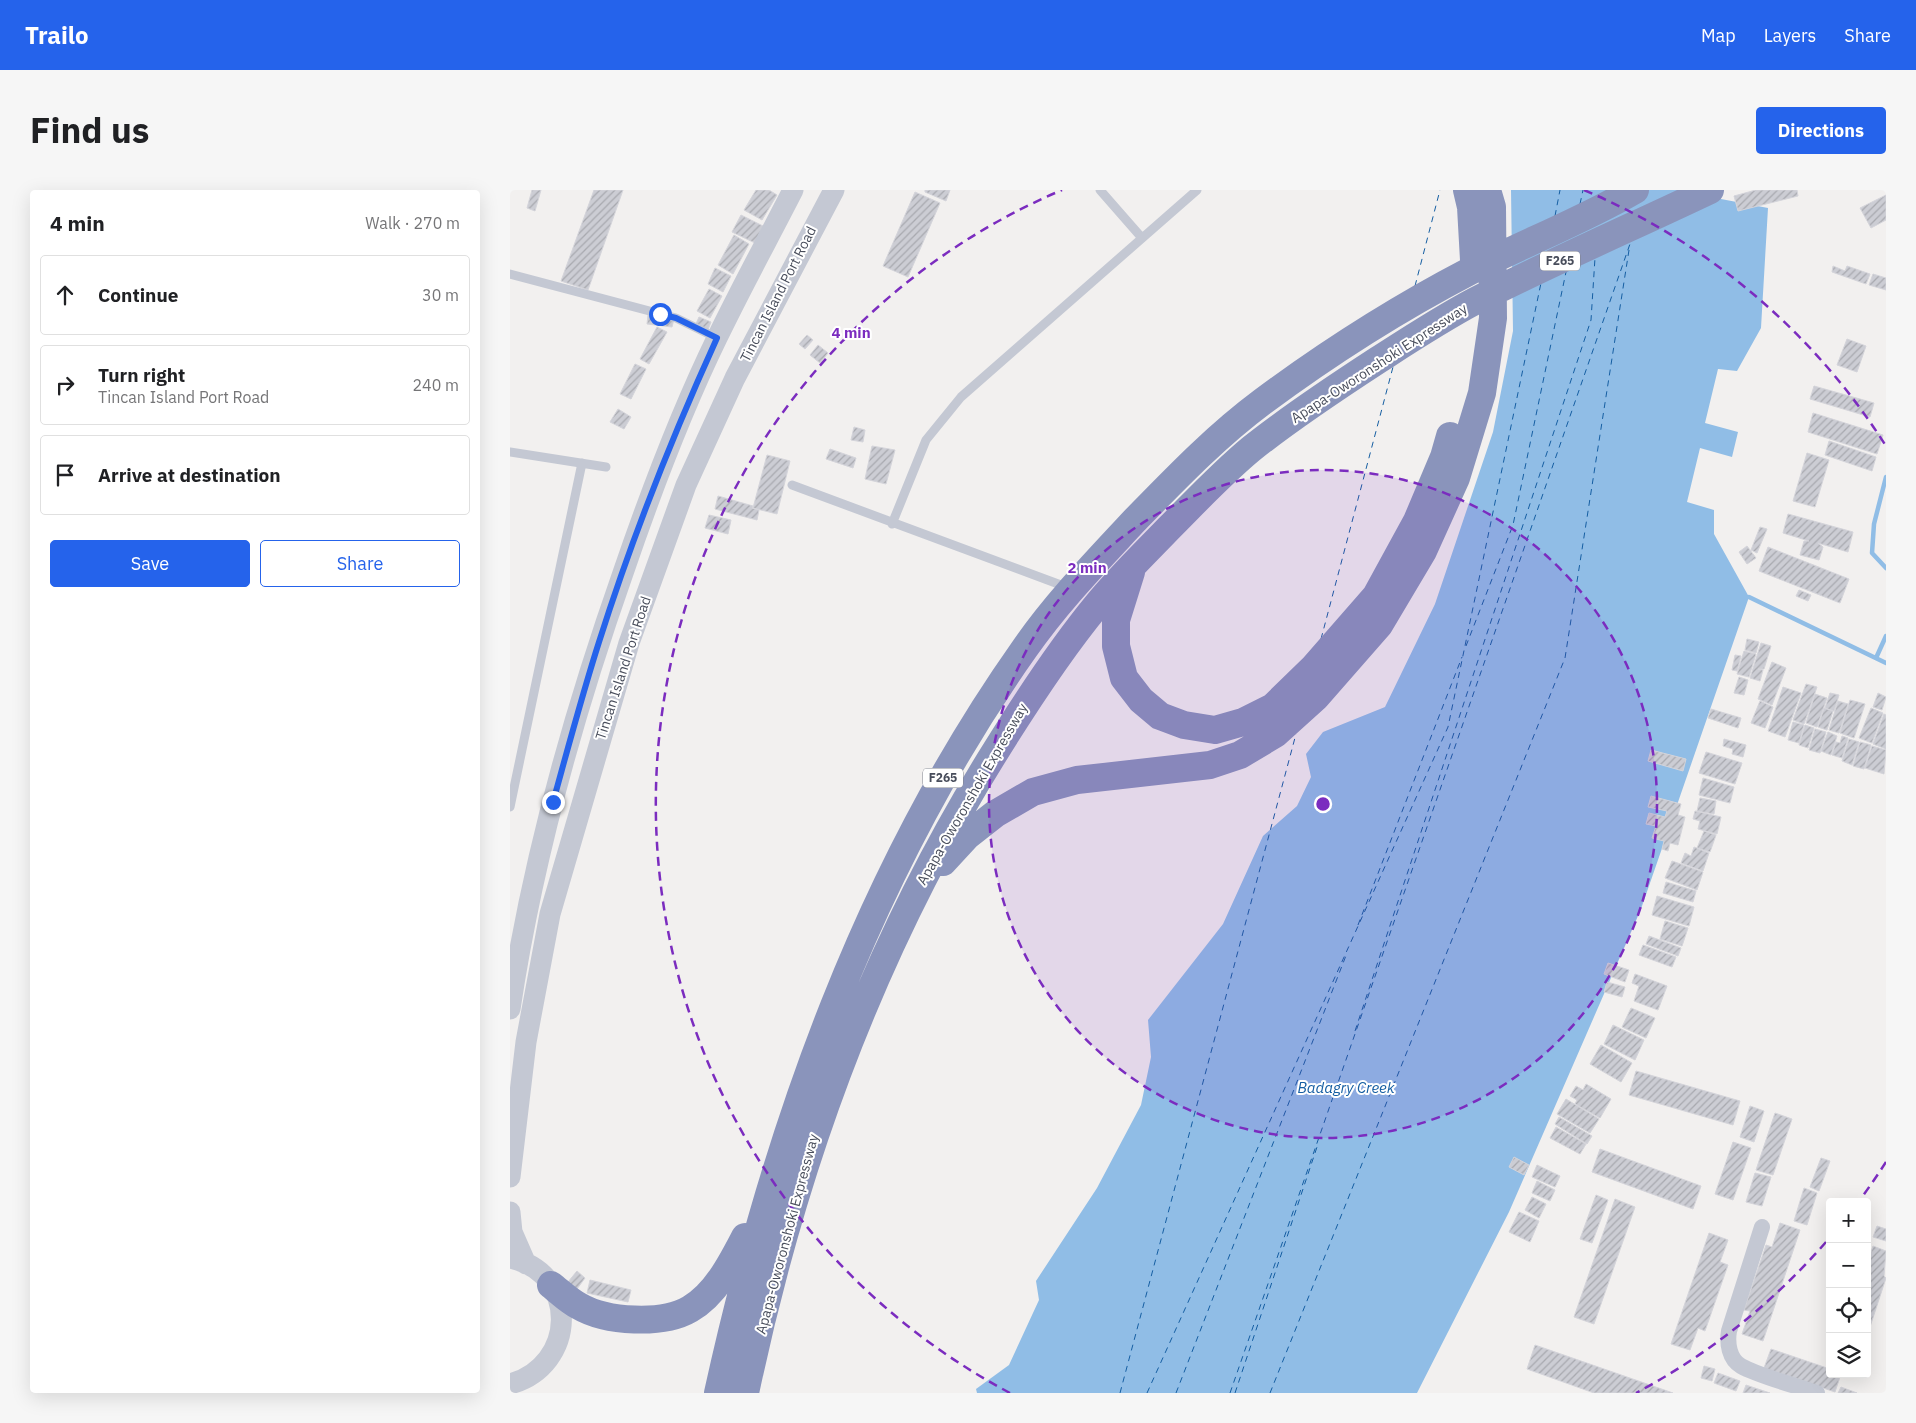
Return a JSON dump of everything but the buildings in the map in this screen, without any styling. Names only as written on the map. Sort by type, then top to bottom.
[{"type":"highway","points":[[1133,565],[1116,620],[1116,646],[1124,678],[1141,700],[1160,716],[1184,726],[1215,730],[1243,722],[1273,707],[1314,667],[1376,596],[1417,521],[1444,457],[1465,384],[1474,330],[1474,240],[1467,190]]},
{"type":"highway","points":[[917,888],[968,836],[995,814],[1033,792],[1078,780],[1210,765],[1240,755],[1275,734],[1316,697],[1379,625],[1423,550],[1456,478],[1482,393],[1493,318],[1492,207],[1487,190]]},
{"type":"highway","name":"Apapa-Oworonshoki Expressway","points":[[718,1393],[738,1303],[769,1193],[818,1045],[856,949],[896,864],[979,717],[1026,646],[1071,589],[1187,466],[1258,405],[1395,312],[1473,269],[1634,190]]},
{"type":"highway","name":"Apapa-Oworonshoki Expressway","points":[[746,1393],[789,1215],[808,1149],[877,971],[917,888],[975,784],[1030,696],[1095,607],[1133,565],[1230,467],[1314,402],[1413,338],[1474,302],[1710,190]]},
{"type":"highway","points":[[551,1285],[580,1307],[601,1314],[638,1320],[663,1319],[691,1309],[712,1290],[730,1265],[769,1193]]},
{"type":"street","name":"Tincan Island Port Road","points":[[510,1010],[548,818],[596,650],[654,486],[717,338],[793,190]]},
{"type":"street","name":"Tincan Island Port Road","points":[[510,1177],[526,1042],[550,914],[629,643],[690,476],[735,378],[834,190]]},
{"type":"street","points":[[510,1212],[518,1261],[536,1269],[551,1285],[560,1307],[561,1331],[558,1342],[546,1363],[538,1371],[515,1386]]},
{"type":"street","points":[[1762,1227],[1727,1342],[1730,1351],[1739,1365],[1818,1393]]},
{"type":"lane","points":[[1100,190],[1142,238]]},
{"type":"lane","points":[[892,524],[926,440],[961,397],[1197,190]]},
{"type":"lane","points":[[510,274],[676,318],[717,338]]},
{"type":"lane","points":[[510,452],[606,467]]},
{"type":"lane","points":[[510,807],[582,463]]},
{"type":"lane","points":[[792,486],[1071,589]]},
{"type":"water","name":"Badagry Creek","points":[[1511,190],[1717,190],[1721,199],[1768,208],[1761,328],[1737,371],[1718,369],[1705,423],[1738,432],[1732,457],[1700,448],[1687,502],[1714,510],[1714,534],[1749,597],[1641,909],[1509,1212],[1417,1393],[977,1393],[976,1389],[1009,1365],[1039,1300],[1036,1281],[1097,1188],[1141,1105],[1151,1057],[1148,1020],[1223,924],[1263,836],[1297,806],[1311,777],[1306,754],[1323,732],[1385,707],[1435,604],[1493,432],[1513,331]]},
{"type":"waterway","points":[[1886,477],[1874,524],[1872,553],[1886,568]]},
{"type":"waterway","points":[[1749,597],[1886,663]]},
{"type":"waterway","points":[[1876,658],[1886,636]]},
{"type":"ferry route","points":[[1415,286],[1440,190]]},
{"type":"ferry route","points":[[1555,216],[1560,190]]},
{"type":"ferry route","points":[[1580,204],[1583,190]]},
{"type":"ferry route","points":[[1230,1393],[1631,241]]},
{"type":"ferry route","points":[[1270,1393],[1565,658],[1629,250]]},
{"type":"ferry route","points":[[1355,1031],[1591,320],[1595,258]]},
{"type":"ferry route","points":[[1466,646],[1513,525],[1566,272]]},
{"type":"ferry route","points":[[1147,1393],[1448,727],[1541,283]]},
{"type":"ferry route","points":[[1321,639],[1393,367]]},
{"type":"ferry route","points":[[1358,925],[1462,657]]},
{"type":"ferry route","points":[[1120,1393],[1296,734]]},
{"type":"ferry route","points":[[1176,1393],[1347,953]]},
{"type":"ferry route","points":[[1235,1393],[1318,1144]]},
{"type":"route","points":[[553,802],[599,641],[642,517],[682,414],[717,338],[676,318],[660,314]]}]
